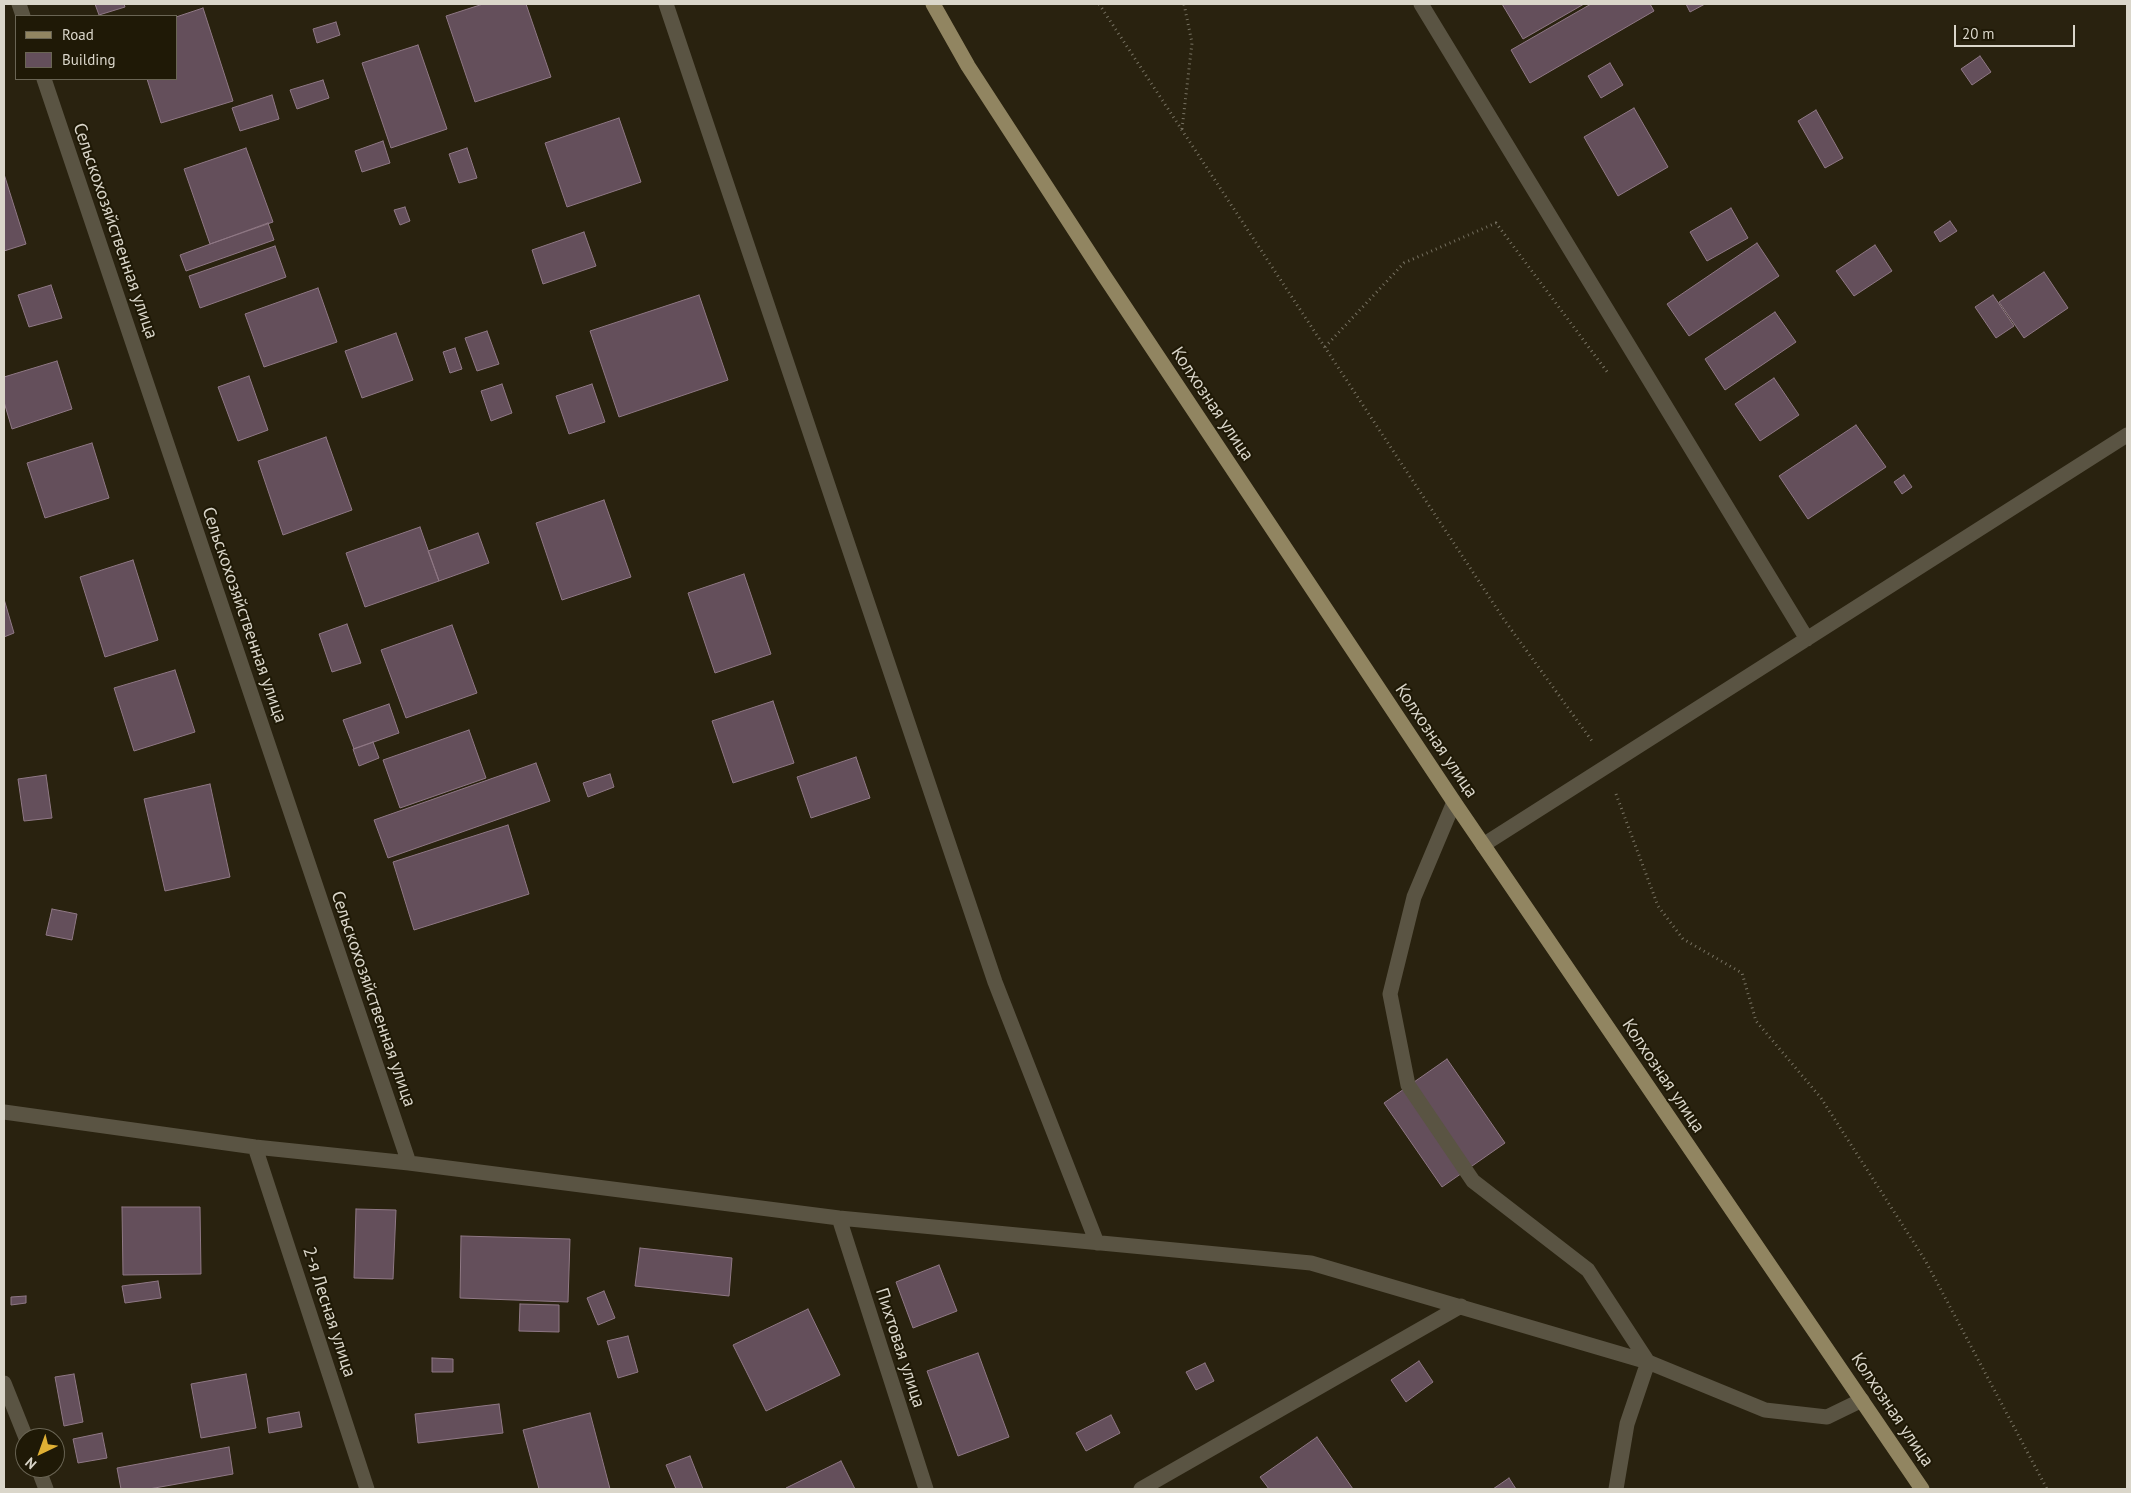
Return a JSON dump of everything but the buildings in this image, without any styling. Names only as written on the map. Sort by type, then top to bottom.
[{"type":"main road","name":"Колхозная улица","points":[[933,4],[968,66],[1103,274],[1454,802],[1922,1489]]},
{"type":"street","points":[[666,4],[995,982],[1097,1243]]},
{"type":"street","points":[[1421,4],[1807,639]]},
{"type":"street","name":"Сельскохозяйственная улица","points":[[44,80],[409,1163]]},
{"type":"street","points":[[1483,845],[2127,435]]},
{"type":"street","points":[[1454,802],[1414,897],[1390,994],[1408,1085],[1473,1181],[1588,1270],[1648,1362]]},
{"type":"street","points":[[4,1112],[255,1147],[409,1163],[839,1218],[1312,1263],[1648,1362],[1765,1410],[1827,1418],[1862,1400]]},
{"type":"street","name":"2-я Лесная улица","points":[[255,1147],[367,1489]]},
{"type":"street","name":"Пихтовая улица","points":[[839,1218],[926,1489]]},
{"type":"street","points":[[1141,1489],[1462,1306]]},
{"type":"street","points":[[1616,1489],[1628,1424],[1648,1362]]},
{"type":"street","points":[[4,1383],[22,1428]]},
{"type":"path","points":[[1099,4],[1505,621],[1603,757],[1658,906],[1684,939],[1742,974],[1756,1022],[1821,1098],[1925,1260],[2047,1489]]},
{"type":"path","points":[[1182,129],[1192,43],[1184,4]]},
{"type":"path","points":[[1325,347],[1404,264],[1496,223],[1610,375]]}]
